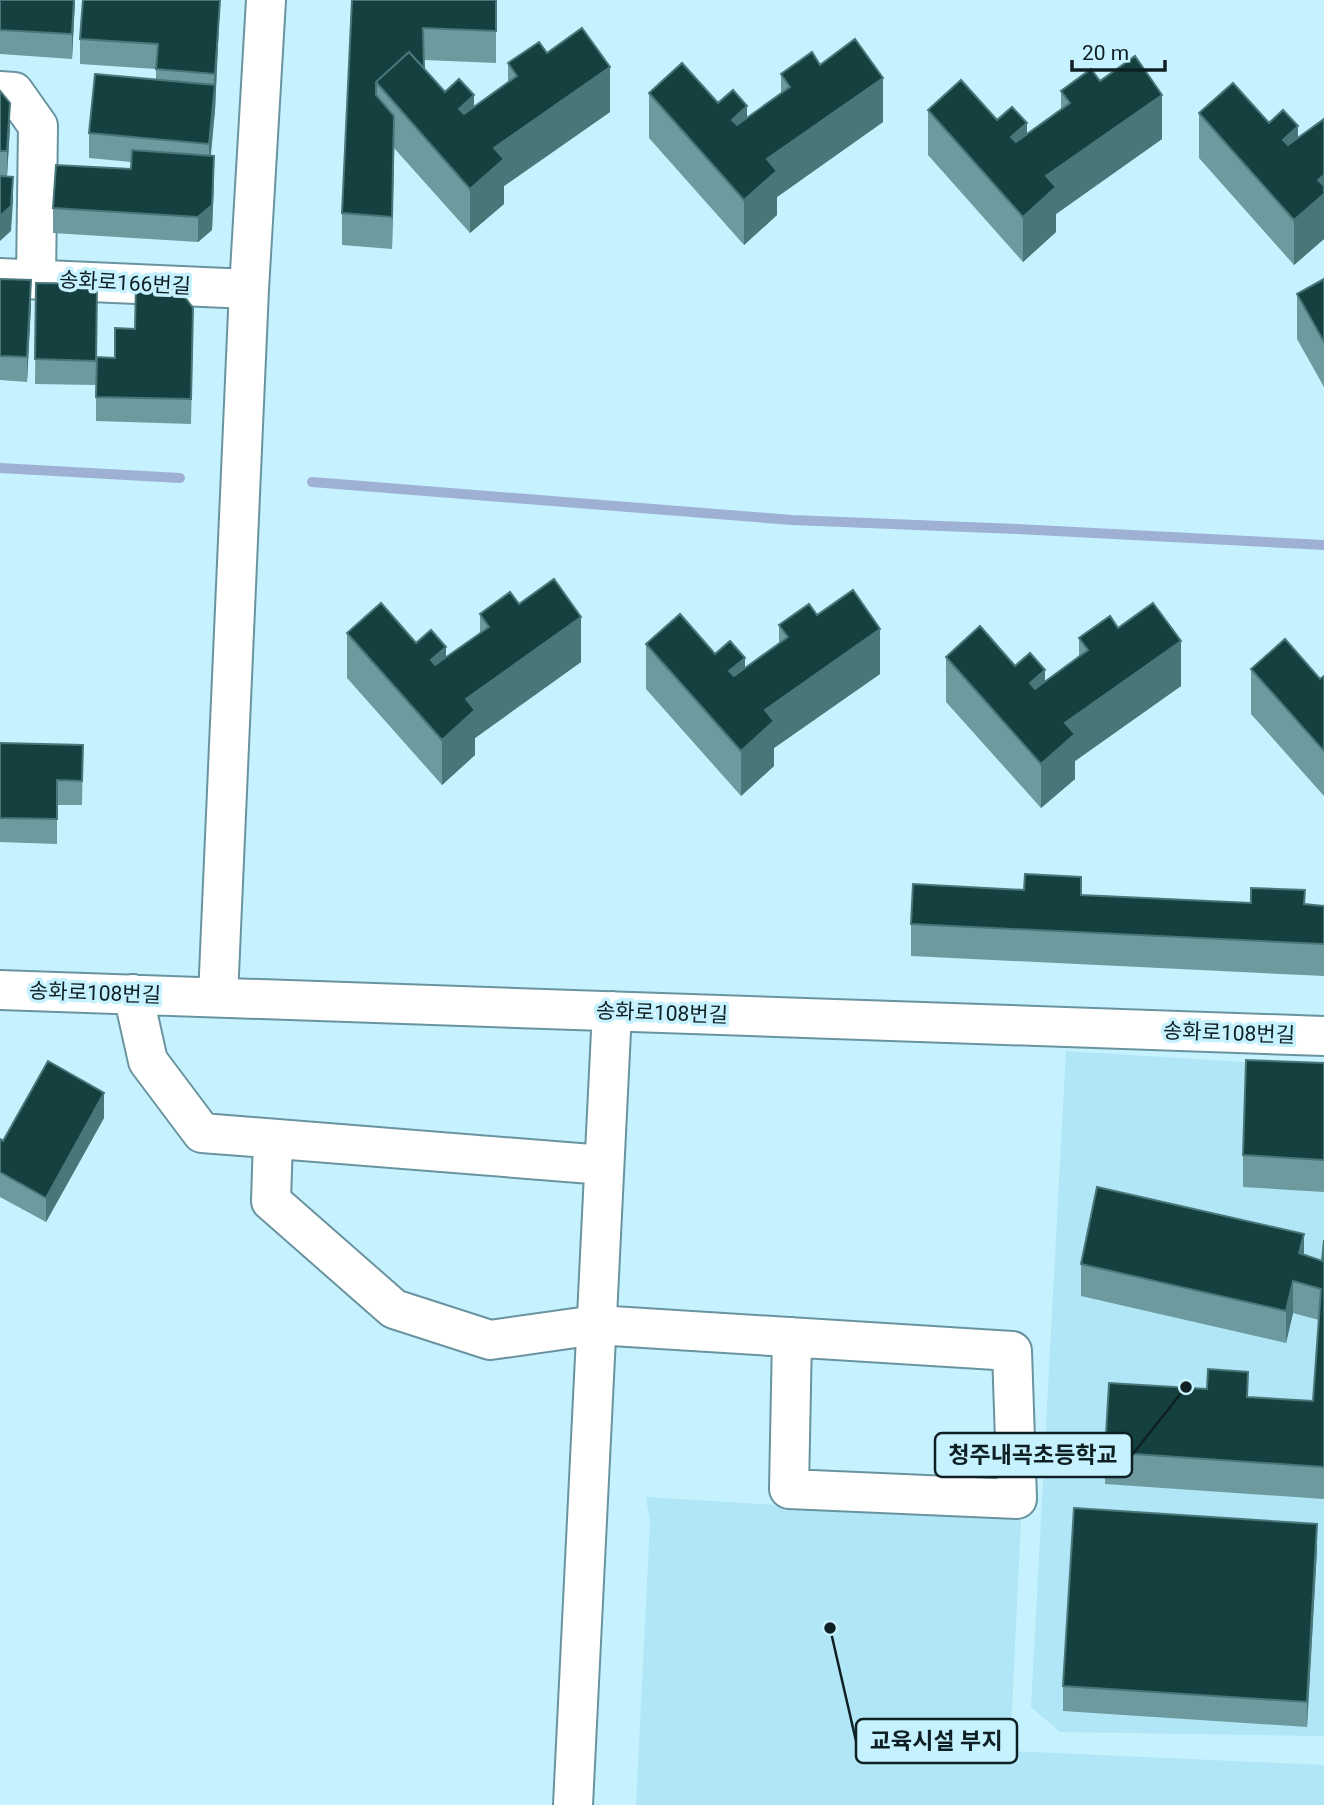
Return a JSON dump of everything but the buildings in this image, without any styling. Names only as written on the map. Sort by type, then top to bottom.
[{"type":"street","points":[[218,997],[249,289],[266,0]]},
{"type":"street","points":[[0,91],[14,92],[38,127],[18,278]]},
{"type":"street","name":"송화로166번길","points":[[18,278],[249,289]]},
{"type":"street","name":"송화로108번길","points":[[0,990],[1324,1036]]},
{"type":"street","points":[[133,995],[148,1061],[202,1133],[604,1165]]},
{"type":"street","points":[[573,1805],[611,1011]]},
{"type":"street","points":[[273,1139],[271,1201],[394,1309],[490,1340],[596,1325],[1012,1350],[1017,1499],[789,1489],[792,1337]]},
{"type":"shaded area","points":[[1066,1051],[1324,1067],[1324,1736],[1060,1732],[1031,1707]]},
{"type":"shaded area","points":[[646,1497],[1021,1520],[1010,1751],[1324,1765],[1324,1805],[636,1805],[650,1523]]},
{"type":"waterway","points":[[0,468],[180,478]]},
{"type":"waterway","points":[[312,482],[792,520],[1324,545]]},
{"type":"place","name":"청주내곡초등학교","points":[[1186,1387]]},
{"type":"place","name":"교육시설 부지","points":[[830,1628]]}]
